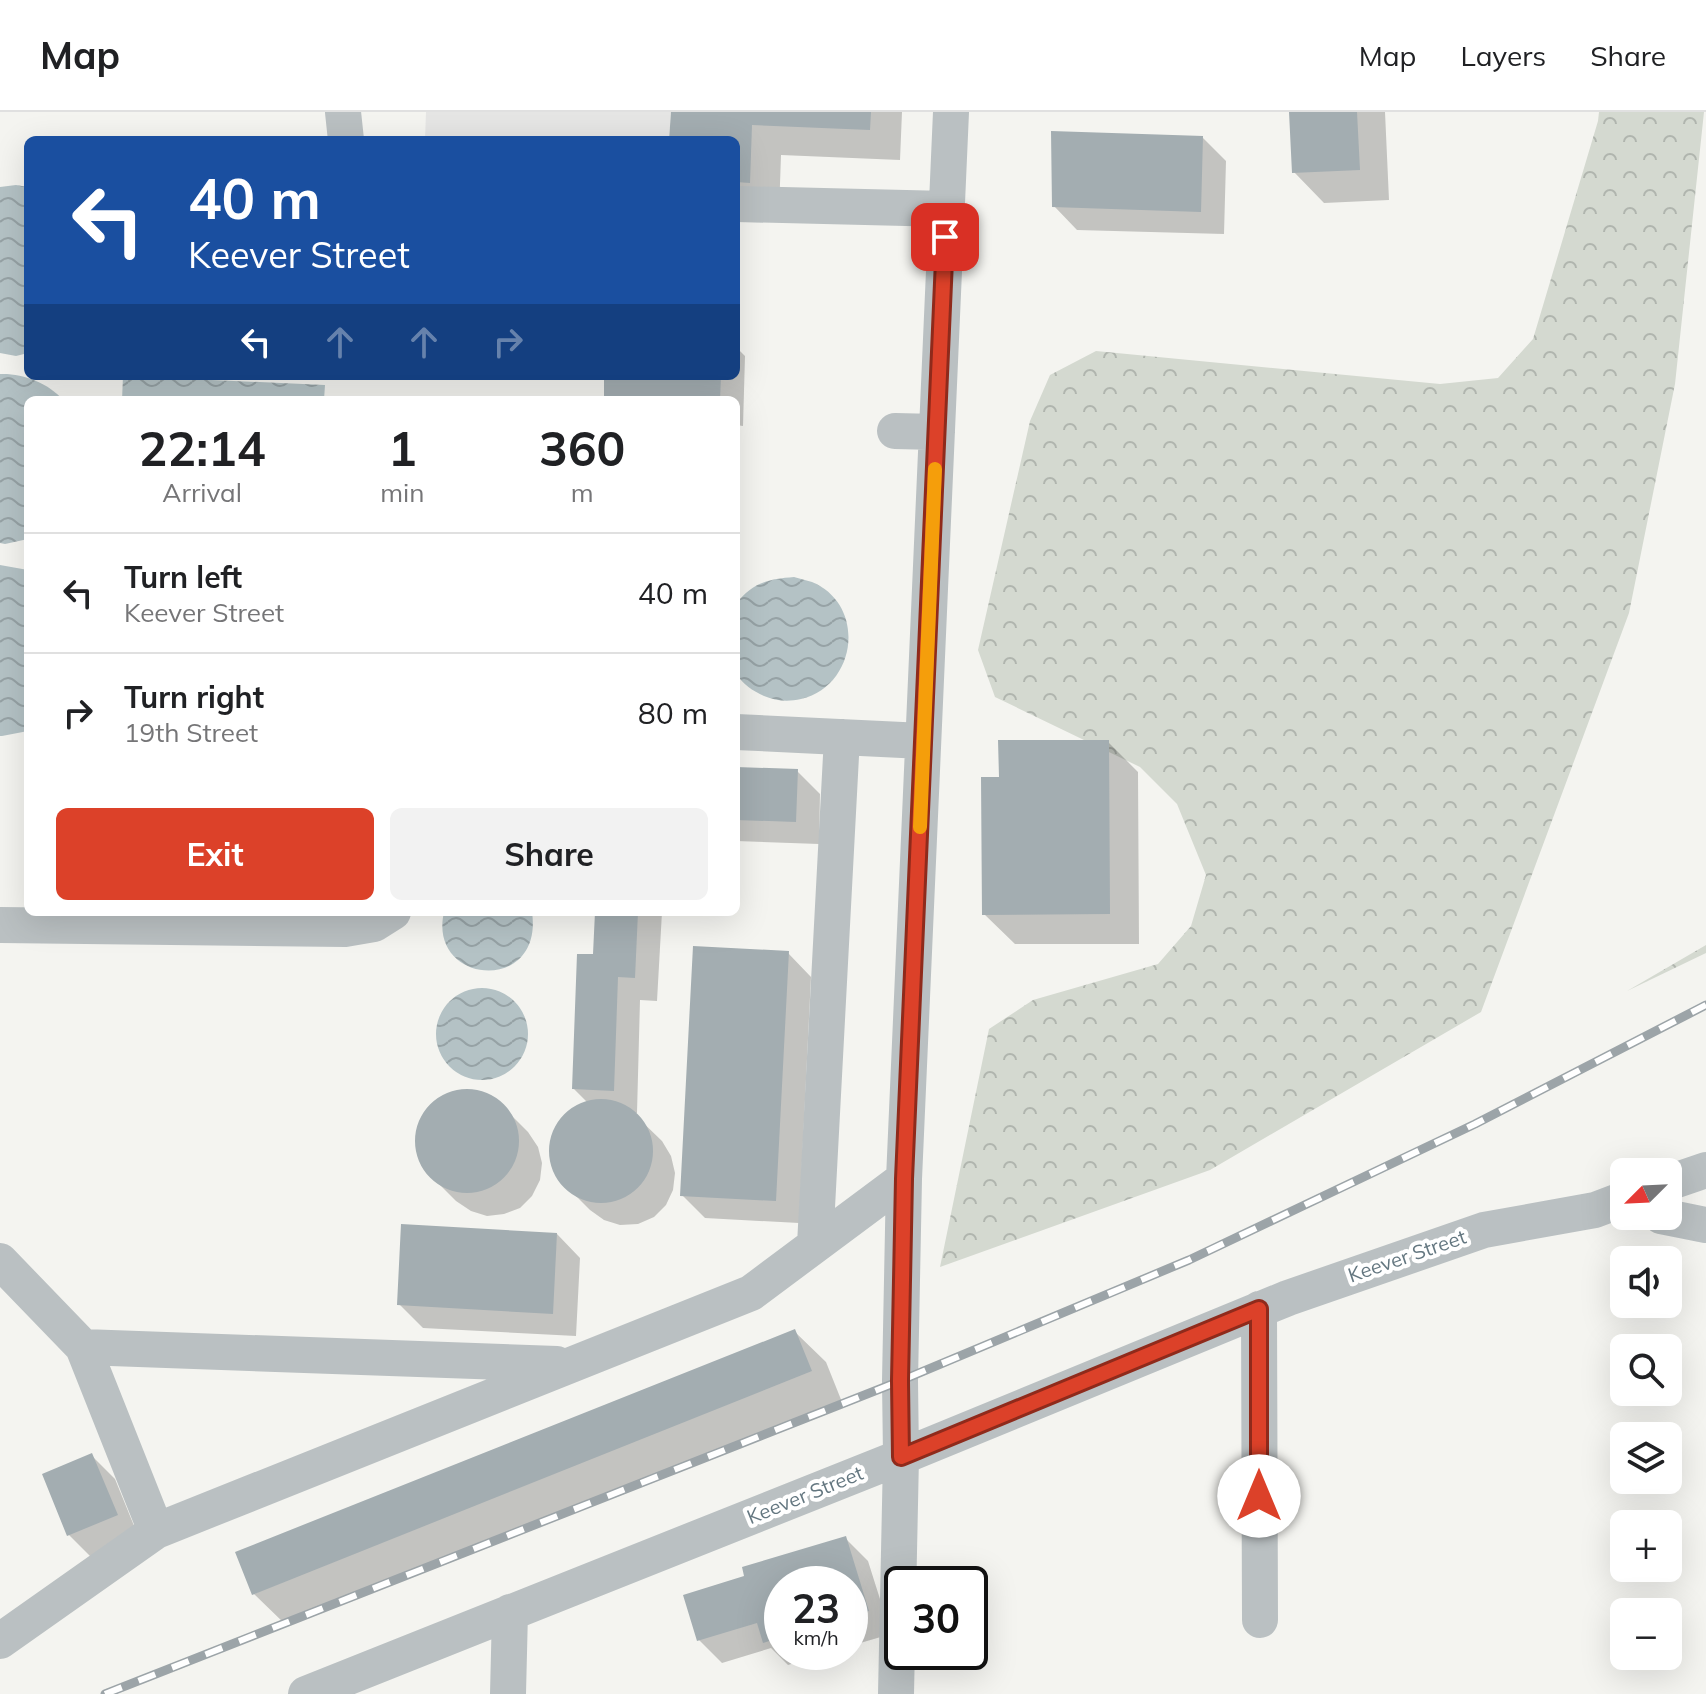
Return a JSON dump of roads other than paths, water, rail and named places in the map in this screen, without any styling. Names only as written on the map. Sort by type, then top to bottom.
[{"type":"street","points":[[343,112],[346,136]]},
{"type":"street","points":[[896,1694],[904,1179],[951,112]]},
{"type":"street","points":[[740,204],[947,209]]},
{"type":"street","points":[[895,431],[937,432]]},
{"type":"street","points":[[740,732],[923,741]]},
{"type":"street","points":[[815,1245],[842,737]]},
{"type":"street","points":[[0,925],[345,929],[374,924],[387,916]]},
{"type":"street","points":[[1682,1178],[1706,1170]]},
{"type":"street","points":[[0,1641],[156,1531],[751,1293],[904,1179]]},
{"type":"street","name":"Keever Street","points":[[306,1694],[901,1457],[1259,1309],[1484,1230],[1610,1207]]},
{"type":"street","points":[[1682,1220],[1706,1225]]},
{"type":"street","points":[[0,1261],[83,1347],[156,1531]]},
{"type":"street","points":[[1259,1309],[1260,1620]]},
{"type":"street","points":[[83,1347],[571,1365]]},
{"type":"street","points":[[508,1694],[510,1612]]},
{"type":"water","points":[[24,186],[24,354],[16,356],[0,353],[0,187]]},
{"type":"water","points":[[0,374],[34,380],[58,396],[24,396],[24,540],[0,543]]},
{"type":"water","points":[[123,380],[325,385],[324,396],[122,396]]},
{"type":"water","points":[[0,565],[24,569],[24,732],[0,736]]},
{"type":"water","points":[[794,577],[812,582],[830,593],[841,608],[847,626],[848,644],[844,662],[834,678],[820,691],[801,699],[769,698],[756,692],[740,678],[740,600],[761,583]]},
{"type":"water","points":[[444,916],[532,916],[531,939],[521,957],[505,968],[486,970],[468,966],[452,954],[443,936]]},
{"type":"water","points":[[482,988],[499,992],[514,1002],[524,1017],[528,1034],[524,1051],[514,1066],[499,1076],[482,1080],[465,1076],[450,1066],[440,1051],[436,1034],[440,1017],[450,1002],[465,992]]},
{"type":"railway","points":[[105,1694],[900,1381],[1189,1260],[1475,1124],[1706,1005]]}]
